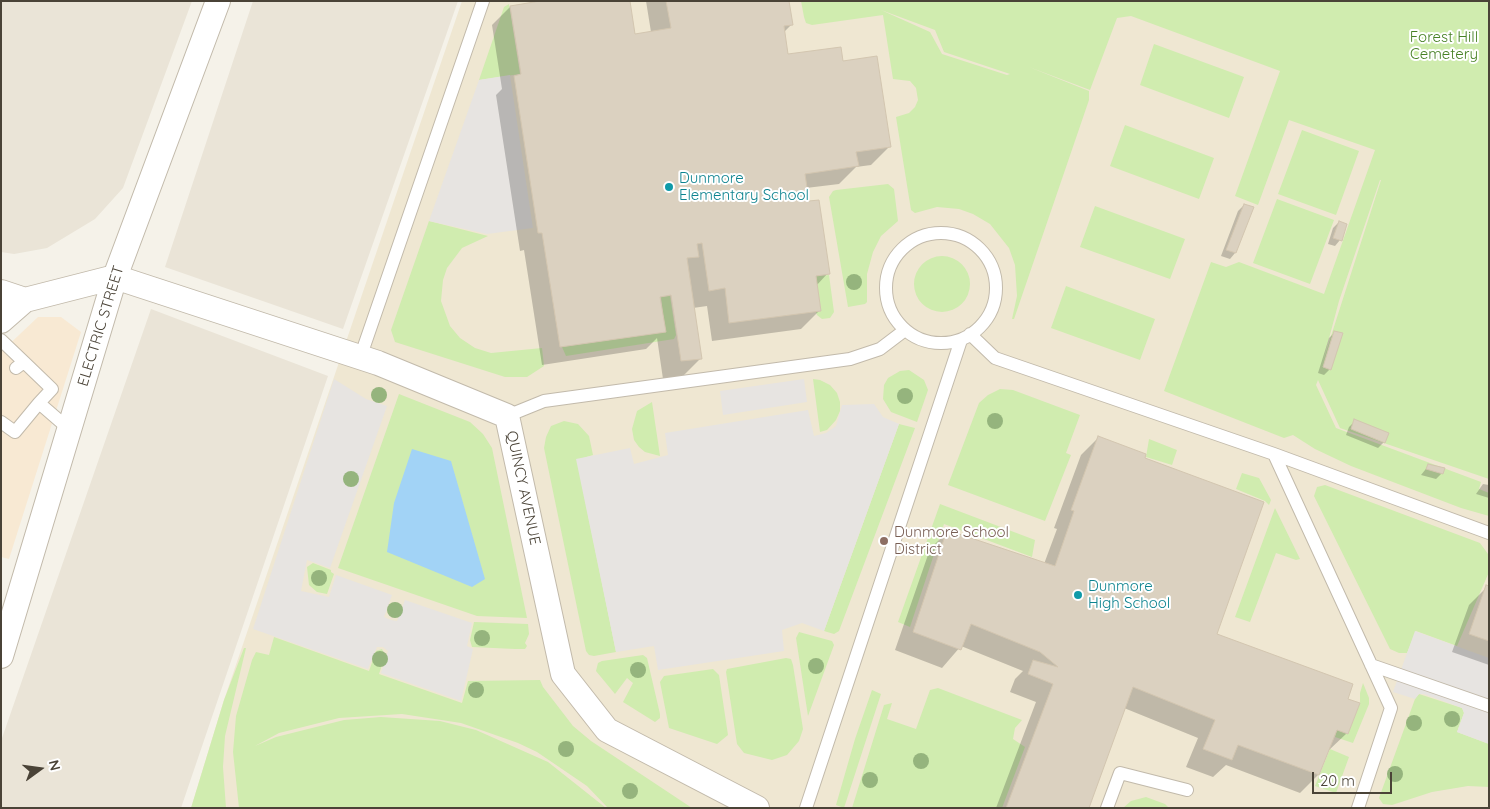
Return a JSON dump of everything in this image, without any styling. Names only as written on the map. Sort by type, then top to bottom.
[{"type":"street","name":"ELECTRIC STREET","points":[[1,656],[115,278],[218,1]]},
{"type":"street","points":[[1,321],[25,300],[115,278]]},
{"type":"street","name":"QUINCY AVENUE","points":[[115,278],[360,358],[378,362],[507,416],[563,674],[607,730],[757,808]]},
{"type":"street","points":[[1,292],[25,300]]},
{"type":"lane","points":[[360,358],[483,1]]},
{"type":"lane","points":[[941,232],[960,235],[977,245],[990,260],[996,278],[996,297],[990,315],[978,330],[966,337],[947,343],[932,342],[918,338],[905,330],[893,315],[886,297],[887,278],[893,259],[906,245],[922,235],[941,232]]},
{"type":"lane","points":[[507,416],[544,401],[850,359],[880,349],[905,330]]},
{"type":"lane","points":[[966,337],[995,358],[1274,454],[1489,533]]},
{"type":"lane","points":[[806,808],[966,337]]},
{"type":"lane","points":[[1,340],[20,365],[52,389],[15,432],[1,422]]},
{"type":"lane","points":[[39,403],[69,429]]},
{"type":"lane","points":[[1274,454],[1391,708],[1358,808]]},
{"type":"lane","points":[[1371,665],[1489,706]]},
{"type":"lane","points":[[1107,808],[1120,773],[1187,790]]},
{"type":"shaded area","points":[[1,1],[192,1],[123,188],[95,219],[47,248],[14,254],[1,252]]},
{"type":"shaded area","points":[[253,1],[458,1],[343,329],[165,267]]},
{"type":"shaded area","name":"Dunmore School District","points":[[462,1],[1196,1],[1489,109],[1489,808],[191,808],[224,700]]},
{"type":"shaded area","points":[[510,75],[533,228],[487,234],[429,221],[479,80]]},
{"type":"shaded area","points":[[151,309],[328,376],[181,808],[1,808],[1,741]]},
{"type":"shaded area","points":[[38,317],[61,317],[81,332],[9,559],[1,557],[1,352]]},
{"type":"shaded area","points":[[334,379],[366,399],[387,406],[330,568],[307,560],[301,591],[329,597],[336,575],[392,595],[384,617],[391,620],[397,621],[405,600],[472,623],[467,646],[473,649],[461,701],[381,673],[388,651],[383,647],[377,647],[368,669],[253,629]]},
{"type":"shaded area","points":[[804,379],[807,402],[723,415],[720,391]]},
{"type":"shaded area","points":[[874,404],[883,417],[899,424],[824,631],[802,623],[782,630],[784,651],[658,670],[654,646],[616,652],[576,459],[630,448],[634,464],[668,455],[665,433],[808,410],[814,436],[826,433],[836,426],[842,405]]},
{"type":"shaded area","points":[[1415,631],[1489,658],[1489,744],[1457,732],[1464,713],[1462,708],[1424,694],[1419,694],[1415,699],[1393,692]]},
{"type":"green space","name":"Forest Hill Cemetery","points":[[801,1],[1489,1],[1489,479],[1340,428],[1318,380],[1316,385],[1336,428],[1481,482],[1479,489],[1489,493],[1489,516],[1461,508],[1351,466],[1315,449],[1293,435],[1284,438],[1164,391],[1211,262],[1226,267],[1239,262],[1324,294],[1375,150],[1289,120],[1258,205],[1235,196],[1280,71],[1131,16],[1117,18],[1090,90],[1029,67],[1089,91],[1089,100],[1014,319],[1012,319],[1017,296],[1015,265],[1009,248],[990,224],[973,214],[959,209],[937,207],[915,213],[911,210],[896,117],[909,113],[915,107],[918,100],[916,88],[910,81],[893,79],[883,15],[812,25],[806,23]],"holes":[[[881,10],[935,30],[944,52],[1010,74],[1007,75],[942,54],[930,32]],[[1381,180],[1323,361],[1339,301]]]},
{"type":"green space","points":[[509,4],[520,74],[479,80],[504,7]]},
{"type":"green space","points":[[1154,44],[1244,77],[1229,118],[1140,85]]},
{"type":"green space","points":[[1125,125],[1214,158],[1199,199],[1110,166]]},
{"type":"green space","points":[[1302,130],[1359,151],[1336,215],[1278,194]]},
{"type":"green space","points":[[888,184],[894,189],[898,221],[881,236],[873,252],[867,274],[867,302],[848,307],[829,197],[836,190]]},
{"type":"green space","points":[[1277,199],[1334,220],[1310,284],[1253,263]]},
{"type":"green space","points":[[1095,206],[1185,239],[1170,279],[1080,247]]},
{"type":"green space","points":[[429,221],[488,236],[462,248],[447,268],[443,280],[441,301],[450,326],[460,338],[475,348],[491,353],[542,348],[544,366],[527,377],[505,377],[395,342],[391,330]]},
{"type":"green space","points":[[936,256],[948,256],[958,260],[966,268],[970,284],[966,300],[958,308],[948,312],[936,312],[926,308],[918,300],[914,290],[914,278],[918,268],[926,260]]},
{"type":"green space","points":[[829,275],[834,312],[830,318],[822,319],[816,312],[821,311],[816,276]]},
{"type":"green space","points":[[1066,286],[1155,319],[1140,360],[1051,328]]},
{"type":"green space","points":[[670,296],[676,335],[674,339],[566,356],[562,347],[665,332],[661,297]]},
{"type":"green space","points":[[909,370],[924,380],[928,390],[917,422],[891,412],[883,399],[884,385],[888,378],[900,371]]},
{"type":"green space","points":[[813,379],[830,385],[837,393],[840,402],[840,411],[836,420],[827,430],[820,432]]},
{"type":"green space","points":[[1000,389],[1013,390],[1080,415],[1066,453],[1071,455],[1045,521],[948,485],[979,403],[988,395]]},
{"type":"green space","points":[[399,394],[470,422],[483,434],[492,448],[527,618],[477,616],[338,568]]},
{"type":"green space","points":[[652,402],[660,456],[645,452],[639,447],[634,440],[632,429],[637,411]]},
{"type":"green space","points":[[564,421],[578,424],[589,436],[593,455],[577,460],[616,652],[594,656],[589,655],[586,651],[544,448],[551,426]]},
{"type":"green space","points":[[899,424],[915,428],[839,631],[834,634],[824,631]]},
{"type":"green space","points":[[1149,439],[1177,450],[1172,465],[1146,457]]},
{"type":"green space","points":[[1242,473],[1259,478],[1271,500],[1269,505],[1265,501],[1236,489]]},
{"type":"green space","points":[[1325,485],[1480,543],[1488,554],[1489,572],[1457,646],[1416,631],[1407,653],[1399,653],[1390,649],[1314,496],[1317,487]]},
{"type":"green space","points":[[940,504],[1035,540],[1032,557],[944,524],[910,627],[898,622]]},
{"type":"green space","points":[[1275,508],[1300,559],[1296,560],[1276,553],[1250,622],[1235,617]]},
{"type":"green space","points":[[313,563],[331,570],[334,574],[327,594],[317,592],[309,585],[307,567]]},
{"type":"green space","points":[[474,622],[528,624],[529,634],[525,643],[527,646],[525,649],[472,647],[470,640]]},
{"type":"green space","points":[[799,632],[832,641],[834,645],[808,716],[796,638]]},
{"type":"green space","points":[[274,637],[369,671],[376,651],[382,649],[385,656],[379,674],[462,703],[468,681],[540,680],[543,687],[573,726],[591,741],[692,808],[608,808],[587,786],[537,752],[518,743],[461,723],[402,714],[339,718],[279,733],[255,746],[276,737],[344,720],[381,717],[440,721],[476,730],[548,762],[606,808],[239,808],[233,752],[236,716],[252,660],[256,652],[269,655]]},
{"type":"green space","points":[[244,648],[246,648],[225,736],[223,767],[226,808],[191,808],[224,700]]},
{"type":"green space","points":[[643,655],[647,658],[660,714],[660,718],[655,722],[623,702],[633,683],[627,678],[615,694],[596,671],[598,663],[602,661]]},
{"type":"green space","points":[[786,658],[791,659],[793,665],[803,729],[799,741],[787,755],[772,760],[744,753],[737,744],[727,669]]},
{"type":"green space","points":[[713,669],[719,675],[728,735],[717,744],[669,728],[660,682],[664,676]]},
{"type":"green space","points":[[1363,683],[1369,698],[1369,704],[1353,743],[1335,737],[1337,730],[1348,734],[1360,703]]},
{"type":"green space","points":[[938,688],[1022,720],[1015,728],[1013,739],[1025,747],[1002,808],[852,808],[884,705],[892,703],[887,719],[916,729],[930,690]]},
{"type":"green space","points":[[872,690],[881,694],[844,808],[836,805],[855,739]]},
{"type":"green space","points":[[1419,694],[1462,708],[1464,713],[1457,732],[1489,744],[1489,787],[1468,786],[1432,792],[1392,805],[1383,804],[1379,798],[1415,699]]},
{"type":"green space","points":[[1330,749],[1349,757],[1336,793],[1315,786]]},
{"type":"green space","points":[[1146,797],[1165,804],[1169,808],[1123,808],[1131,801]]},
{"type":"water","points":[[412,449],[451,461],[485,579],[472,587],[387,552],[394,503]]},
{"type":"building","name":"Dunmore Elementary School","points":[[540,1],[630,1],[635,34],[671,28],[666,1],[789,1],[793,25],[784,26],[788,54],[841,47],[843,61],[877,56],[891,147],[856,152],[859,166],[805,174],[809,201],[819,200],[830,274],[816,276],[821,311],[729,323],[725,288],[709,291],[702,243],[697,244],[699,257],[687,258],[702,359],[681,361],[671,295],[660,297],[666,332],[560,347],[542,233],[538,233],[514,76],[521,74],[510,6]]},
{"type":"building","points":[[1244,204],[1254,207],[1236,253],[1226,250]]},
{"type":"building","points":[[1339,221],[1347,224],[1342,241],[1333,238]]},
{"type":"building","points":[[1334,331],[1343,333],[1331,370],[1323,367]]},
{"type":"building","points":[[1354,419],[1389,433],[1385,443],[1351,429]]},
{"type":"building","name":"Dunmore High School","points":[[1098,436],[1146,454],[1145,458],[1264,502],[1217,634],[1353,684],[1348,699],[1360,703],[1348,734],[1337,730],[1319,775],[1238,745],[1232,760],[1203,749],[1215,720],[1133,687],[1089,808],[1006,808],[1053,684],[1028,674],[1033,660],[1058,667],[1040,652],[971,624],[961,650],[913,632],[947,530],[1055,566],[1074,511],[1071,510]]},
{"type":"building","points":[[1428,464],[1445,468],[1443,474],[1426,469]]},
{"type":"building","points":[[1486,585],[1489,586],[1489,641],[1469,634]]},
{"type":"place","name":"Dunmore Elementary School","points":[[669,187]]},
{"type":"place","name":"Dunmore School District","points":[[884,541]]},
{"type":"place","name":"Dunmore High School","points":[[1078,595]]}]
